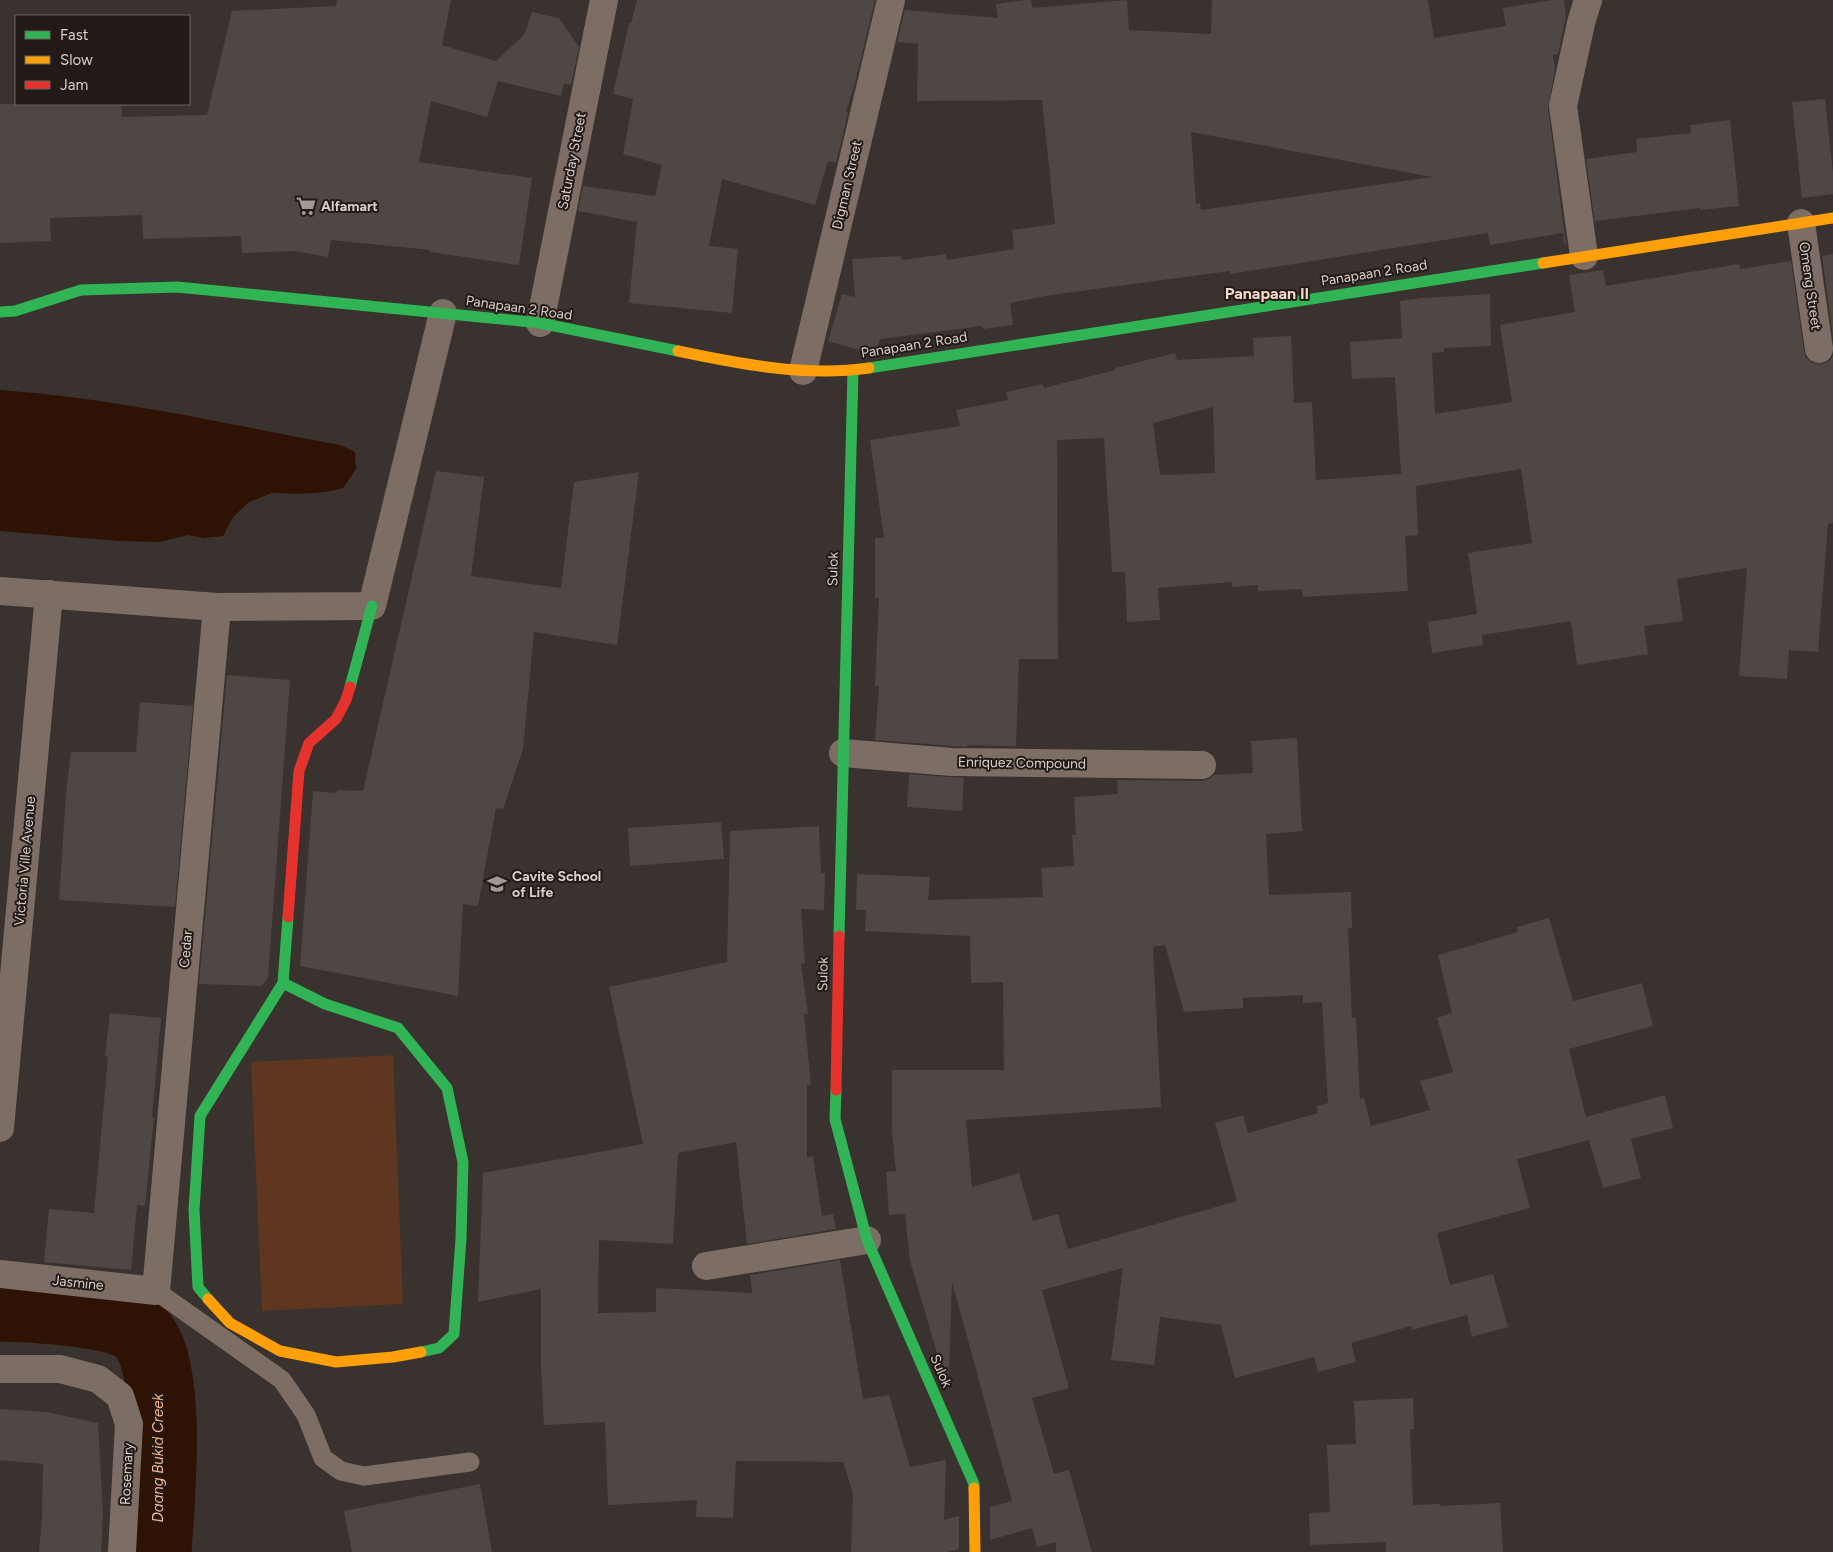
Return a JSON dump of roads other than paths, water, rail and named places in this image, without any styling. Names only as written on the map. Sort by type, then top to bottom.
[{"type":"street","name":"Digman Street","points":[[802,371],[891,0]]},
{"type":"street","points":[[1584,256],[1563,106],[1581,23],[1588,0]]},
{"type":"street","name":"Saturday Street","points":[[540,323],[599,1]]},
{"type":"street","name":"Panapaan 2 Road","points":[[0,312],[15,311],[81,290],[177,287],[540,323],[726,361],[802,371],[853,370],[1833,218]]},
{"type":"street","name":"Omeng Street","points":[[1802,223],[1819,349]]},
{"type":"street","points":[[283,983],[325,1004],[398,1028],[447,1088],[463,1162],[461,1239],[454,1334],[439,1348],[393,1357],[336,1362],[280,1351],[230,1323],[198,1287],[194,1210],[200,1116],[283,983],[299,771],[309,743],[336,719],[346,700],[372,606],[443,313]]},
{"type":"street","name":"Sulok","points":[[853,370],[834,1119],[867,1240],[974,1484],[975,1552]]},
{"type":"street","points":[[0,591],[217,607],[372,606]]},
{"type":"street","name":"Victoria Ville Avenue","points":[[0,1128],[49,594]]},
{"type":"street","name":"Cedar","points":[[156,1292],[217,607]]},
{"type":"street","name":"Enriquez Compound","points":[[843,753],[952,762],[1202,765]]},
{"type":"street","points":[[706,1266],[867,1240]]},
{"type":"street","name":"Jasmine","points":[[0,1274],[156,1292]]},
{"type":"street","name":"Rosemary","points":[[0,1369],[60,1369],[98,1379],[120,1396],[129,1424],[122,1552]]},
{"type":"lane","points":[[156,1292],[282,1380],[306,1415],[324,1458],[340,1471],[364,1476],[470,1462]]},
{"type":"waterway","name":"Daang Bukid Creek","points":[[0,1307],[74,1312],[114,1319],[130,1325],[140,1332],[151,1349],[161,1404],[162,1437],[157,1552]]},
{"type":"place","name":"Alfamart","points":[[306,206]]},
{"type":"place","name":"Cavite School of Life","points":[[497,884]]},
{"type":"district","name":"Panapaan II","points":[[1267,293]]}]
